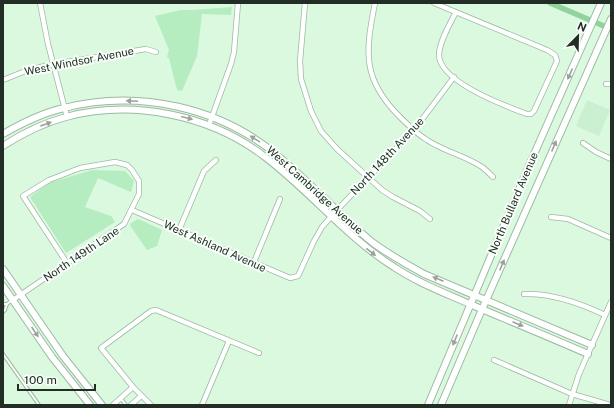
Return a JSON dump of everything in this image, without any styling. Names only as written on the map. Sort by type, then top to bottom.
[{"type":"street","points":[[40,3],[43,24],[67,117]]},
{"type":"street","points":[[208,125],[231,64],[234,52],[238,3]]},
{"type":"street","points":[[305,3],[300,61],[301,79],[310,111],[321,131],[337,149],[368,178],[393,197],[420,211],[430,219]]},
{"type":"street","points":[[375,3],[369,33],[368,52],[374,83],[382,97],[394,111],[426,140],[482,167],[493,177]]},
{"type":"street","points":[[434,3],[456,12],[547,50],[555,55],[556,61],[554,68],[537,108],[531,114],[522,112],[483,96],[443,68],[439,56],[441,44],[456,12]]},
{"type":"street","name":"North Bullard Avenue","points":[[428,405],[531,161],[601,3]]},
{"type":"street","name":"North Bullard Avenue","points":[[442,405],[482,309],[606,32],[610,20]]},
{"type":"street","name":"West Windsor Avenue","points":[[3,80],[28,70],[54,64],[146,49],[156,52]]},
{"type":"street","name":"North 148th Avenue","points":[[298,276],[314,241],[322,228],[337,210],[414,130],[454,77]]},
{"type":"street","name":"West Cambridge Avenue","points":[[3,134],[35,118],[65,108],[90,103],[114,101],[136,101],[171,105],[212,117],[237,128],[269,148],[372,241],[400,261],[424,274],[592,345]]},
{"type":"street","name":"West Cambridge Avenue","points":[[3,146],[33,129],[67,117],[100,111],[133,110],[164,113],[208,125],[243,142],[266,157],[361,244],[396,269],[470,304],[588,354]]},
{"type":"street","points":[[583,144],[611,159]]},
{"type":"street","points":[[180,230],[204,171],[216,160]]},
{"type":"street","name":"North 149th Lane","points":[[13,300],[124,224],[139,194],[139,181],[127,165],[115,162],[80,168],[49,180],[23,196],[67,263]]},
{"type":"street","points":[[254,262],[280,198]]},
{"type":"street","name":"West Ashland Avenue","points":[[132,210],[290,278],[298,276]]},
{"type":"street","points":[[551,217],[568,219],[611,238]]},
{"type":"street","points":[[3,270],[66,361],[102,405]]},
{"type":"street","points":[[3,286],[64,374],[90,405]]},
{"type":"street","points":[[524,294],[538,294],[608,313]]},
{"type":"street","points":[[569,405],[588,354],[608,313],[611,302]]},
{"type":"street","points":[[151,405],[133,387],[101,348],[151,311],[156,310],[259,353]]},
{"type":"street","points":[[202,405],[229,341]]},
{"type":"street","points":[[494,360],[572,394],[610,405]]},
{"type":"street","points":[[113,405],[133,387]]},
{"type":"street","points":[[131,405],[141,396]]},
{"type":"lane","points":[[3,304],[7,304],[13,300]]},
{"type":"lane","points":[[3,312],[7,304]]},
{"type":"lane","points":[[3,354],[39,405]]},
{"type":"lane","points":[[120,398],[126,405]]},
{"type":"shaded area","points":[[232,7],[231,15],[202,14],[197,56],[182,91],[177,90],[169,58],[167,57],[169,50],[155,16],[181,10]]},
{"type":"shaded area","points":[[587,100],[610,110],[599,136],[576,126]]},
{"type":"shaded area","points":[[92,170],[125,171],[134,181],[131,192],[98,178],[85,207],[111,216],[115,222],[66,253],[30,197],[49,183]]},
{"type":"shaded area","points":[[138,219],[162,230],[157,246],[147,250],[130,224]]},
{"type":"waterway","points":[[550,3],[611,29]]}]
